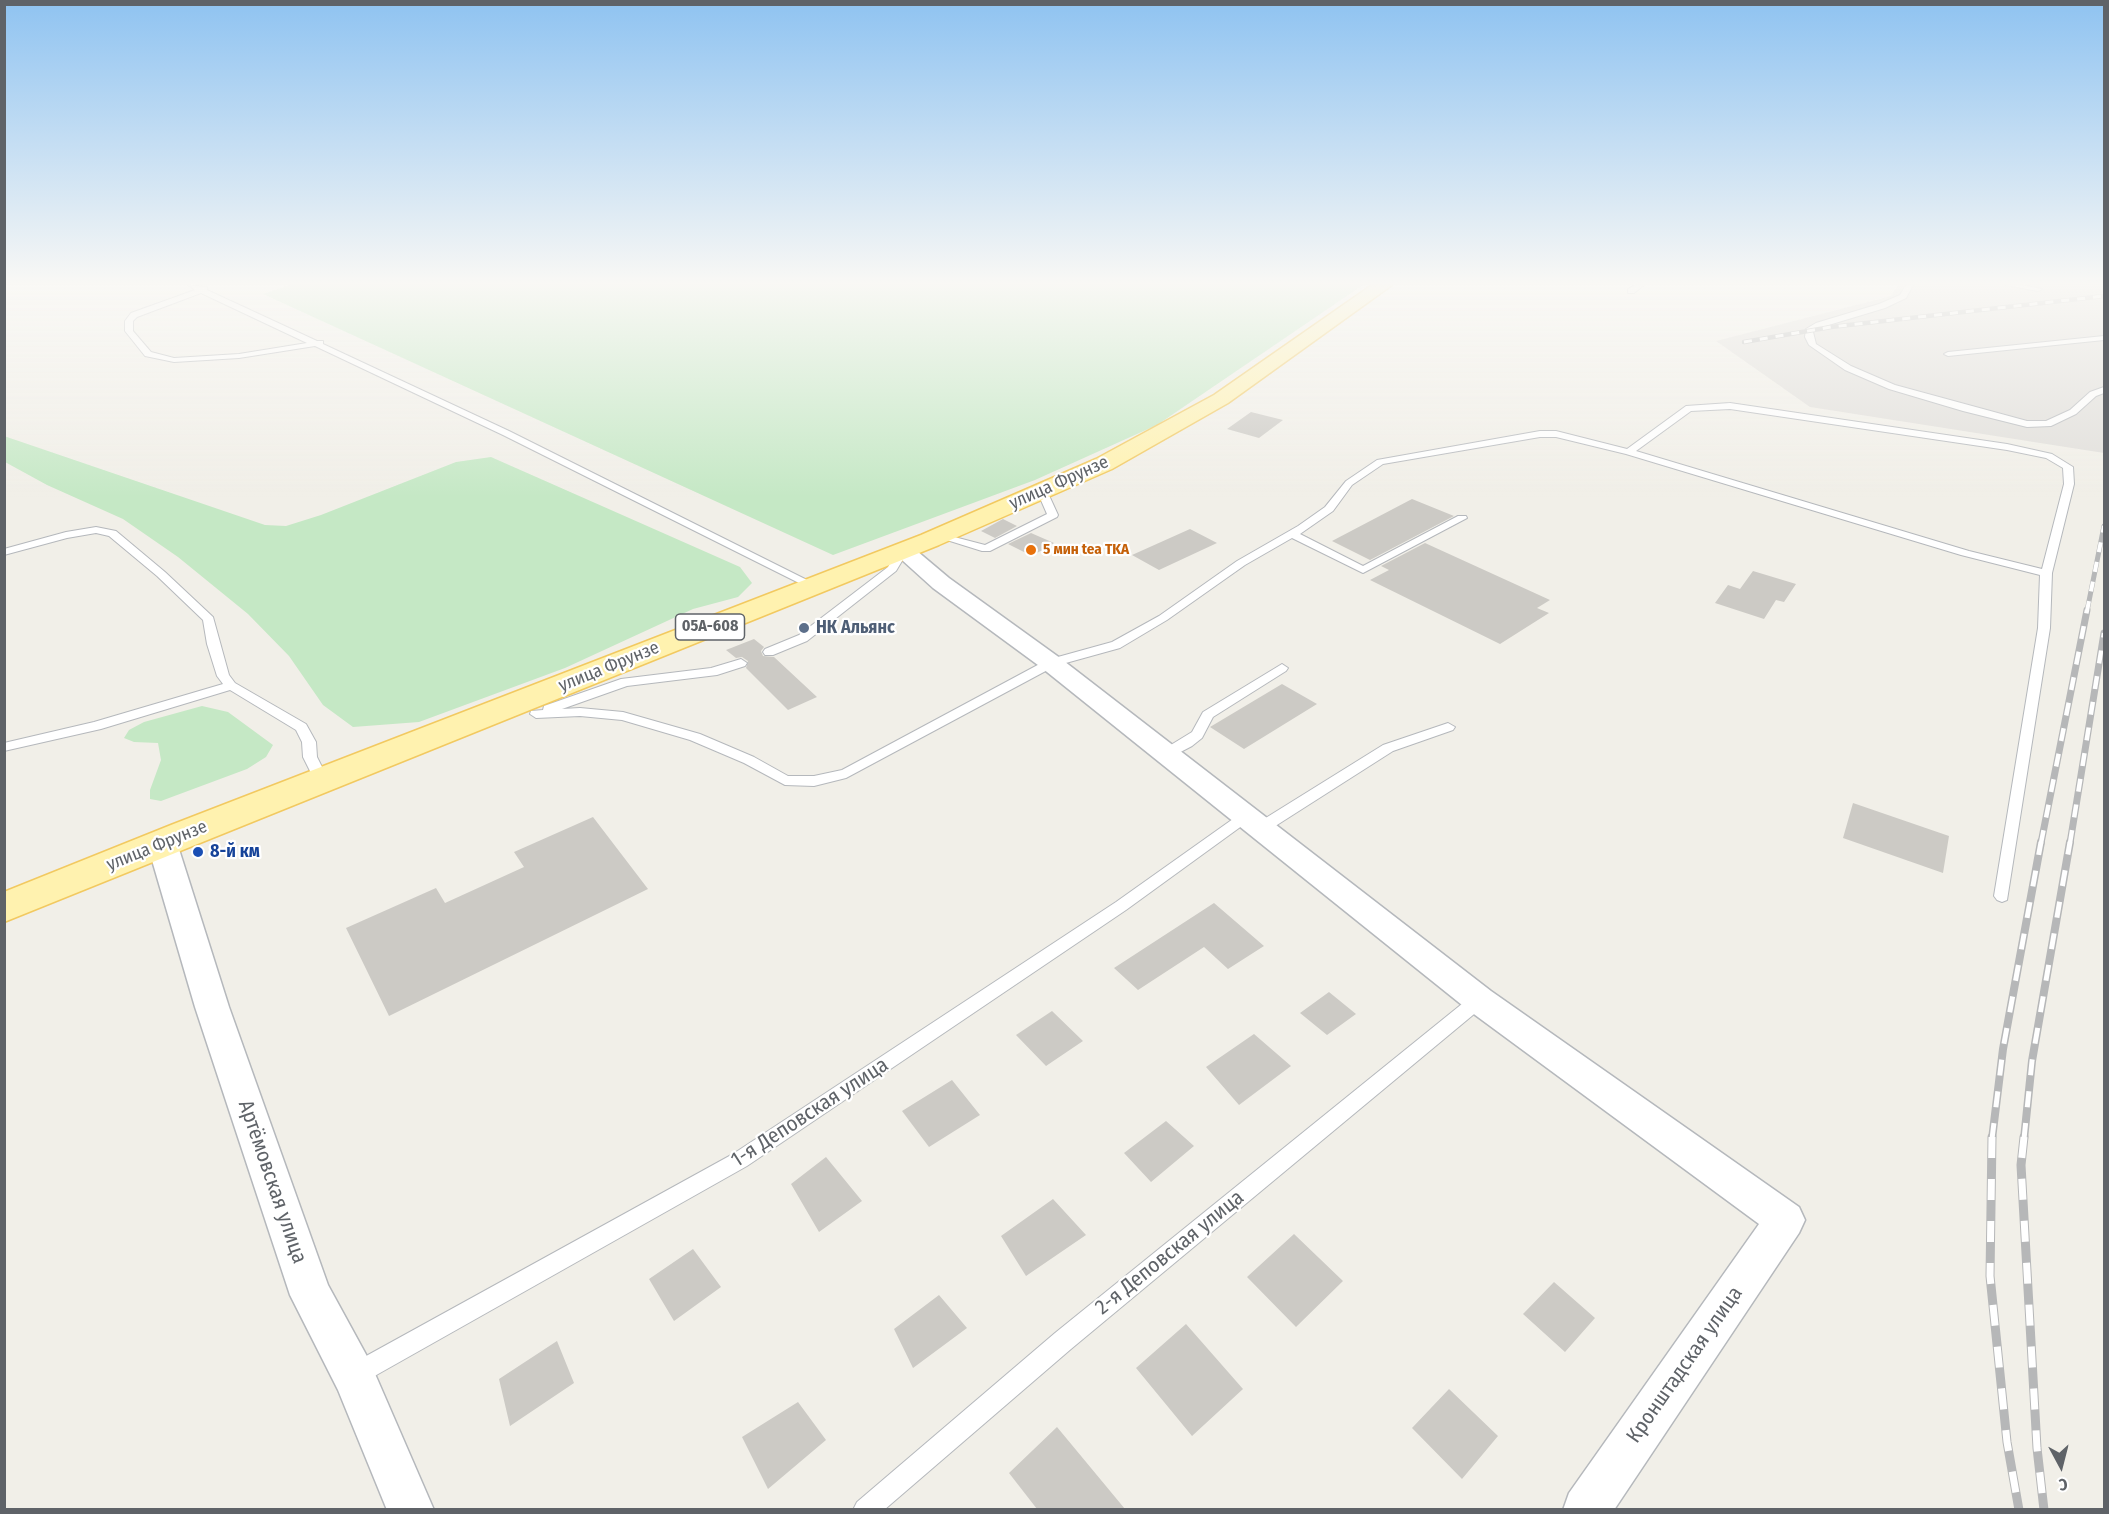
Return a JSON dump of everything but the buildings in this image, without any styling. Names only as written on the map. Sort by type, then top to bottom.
[{"type":"main road","name":"улица Фрунзе","points":[[4,908],[162,843],[939,537],[1104,464],[1221,399],[1283,356]]},
{"type":"street","points":[[903,551],[941,583],[1051,663],[1479,1000]]},
{"type":"street","name":"Артёмовская улица","points":[[162,843],[212,1007],[311,1295],[354,1375],[411,1509]]},
{"type":"street","name":"Кронштадская улица","points":[[1479,1000],[1785,1220],[1586,1509]]},
{"type":"lane","points":[[155,356],[174,360],[241,356]]},
{"type":"lane","points":[[346,356],[813,586]]},
{"type":"lane","points":[[1829,356],[1848,368],[1892,387],[1966,410],[2027,424],[2048,424],[2073,412],[2093,394],[2104,390]]},
{"type":"lane","points":[[1629,452],[1689,408],[1730,406],[1995,445],[2049,456],[2068,466],[2069,484],[2046,573],[2044,628],[2002,896]]},
{"type":"lane","points":[[504,708],[536,714],[580,712],[623,716],[695,737],[749,760],[785,780],[814,782],[846,774],[1051,663],[1116,645],[1163,618],[1241,563],[1292,534],[1329,509],[1349,483],[1380,462],[1540,434],[1572,437],[1629,452],[1965,553],[2046,573]]},
{"type":"lane","points":[[1292,534],[1363,570],[1462,518]]},
{"type":"lane","points":[[4,552],[66,535],[96,530],[112,533],[161,574],[209,619],[213,644],[223,676],[231,686],[301,727],[309,742],[310,757],[322,781]]},
{"type":"lane","points":[[769,652],[803,638],[892,570],[903,551]]},
{"type":"lane","points":[[536,714],[626,682],[713,672],[741,663]]},
{"type":"lane","points":[[1167,754],[1197,735],[1208,715],[1282,668]]},
{"type":"lane","points":[[4,747],[96,726],[231,686]]},
{"type":"lane","name":"1-я Деповская улица","points":[[354,1375],[740,1160],[1121,906],[1253,823],[1388,748],[1448,727]]},
{"type":"lane","name":"2-я Деповская улица","points":[[865,1509],[1063,1341],[1479,1000]]},
{"type":"shaded area","points":[[1737,356],[2104,356],[2104,453],[1810,407]]},
{"type":"green space","points":[[398,356],[1259,356],[1157,425],[1035,480],[833,555]]},
{"type":"green space","points":[[4,436],[265,525],[286,526],[321,515],[456,462],[491,457],[740,567],[752,583],[738,597],[693,609],[565,668],[419,722],[353,727],[323,705],[289,656],[248,614],[178,557],[123,519],[47,485],[5,462]]},
{"type":"green space","points":[[202,706],[228,712],[273,745],[266,757],[247,769],[161,801],[150,799],[150,790],[161,760],[158,743],[134,742],[124,738],[129,730],[144,722]]},
{"type":"railway","points":[[2087,611],[2104,526]]},
{"type":"railway","points":[[2041,843],[2087,610]]},
{"type":"railway","points":[[2070,843],[2104,633]]},
{"type":"railway","points":[[1992,1139],[2003,1049],[2041,842]]},
{"type":"railway","points":[[2024,1139],[2032,1061],[2070,842]]},
{"type":"railway","points":[[1992,1137],[1990,1276],[2007,1442],[2019,1510]]},
{"type":"railway","points":[[2024,1137],[2021,1165],[2037,1448],[2044,1510]]},
{"type":"place","name":"5 мин tea TKA","points":[[1031,550]]},
{"type":"place","name":"НК Альянс","points":[[804,628]]},
{"type":"place","name":"8-й км","points":[[198,852]]}]
